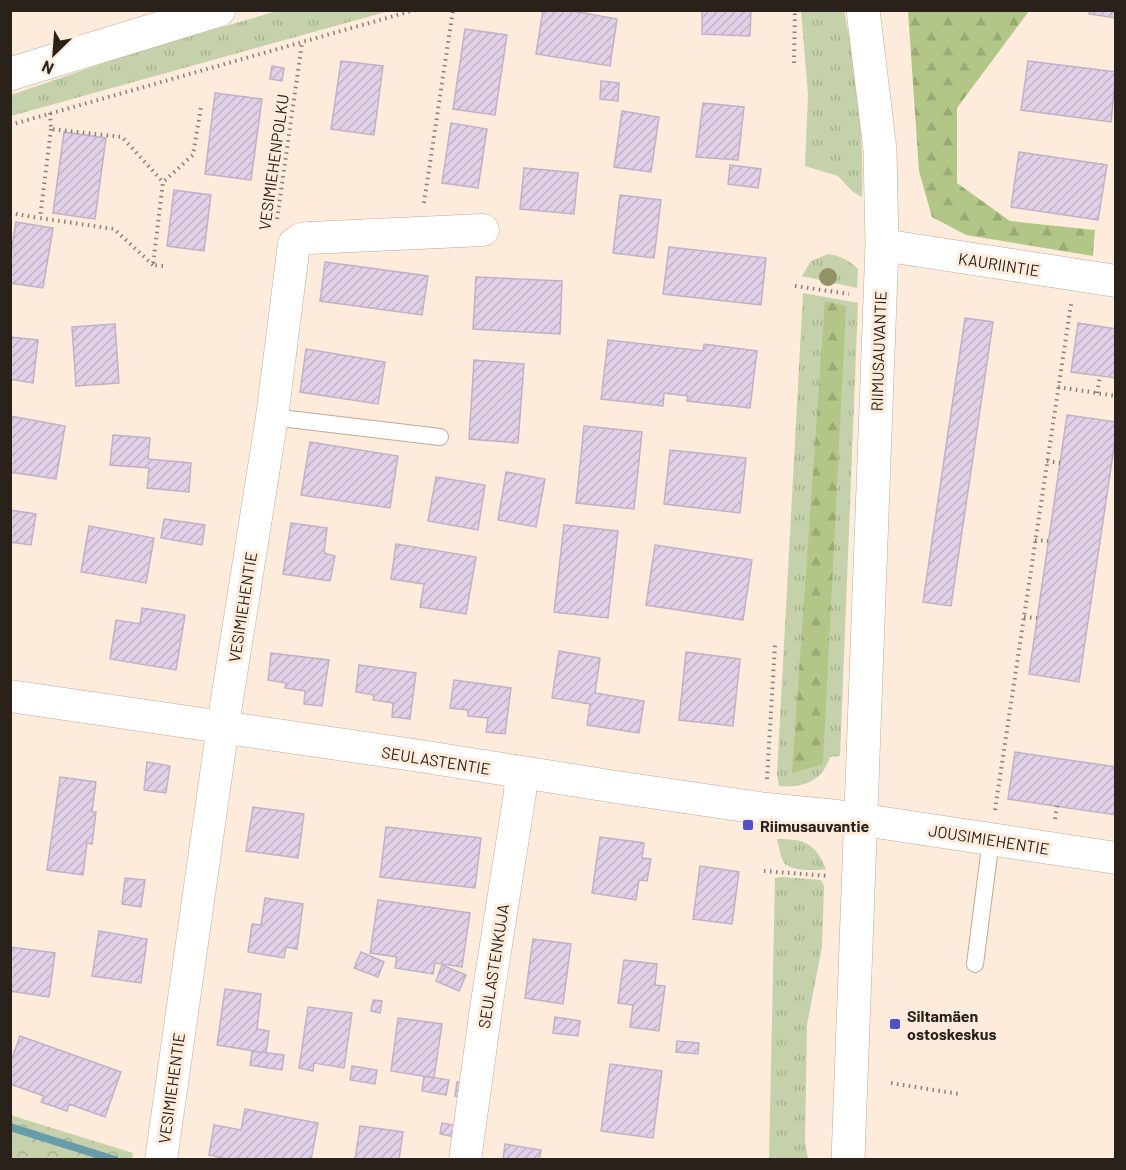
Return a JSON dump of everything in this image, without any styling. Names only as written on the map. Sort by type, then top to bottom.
[{"type":"street","points":[[10,74],[219,10]]},
{"type":"street","name":"RIIMUSAUVANTIE","points":[[848,1160],[882,245],[880,150],[863,10]]},
{"type":"street","name":"VESIMIEHENTIE","points":[[161,1160],[223,728],[272,417],[294,244],[301,239],[309,238],[483,230]]},
{"type":"street","name":"KAURIINTIE","points":[[882,245],[1116,281]]},
{"type":"street","name":"SEULASTENTIE","points":[[10,696],[766,809],[862,820]]},
{"type":"street","name":"SEULASTENKUJA","points":[[465,1160],[520,793],[521,773]]},
{"type":"street","name":"JOUSIMIEHENTIE","points":[[862,820],[992,828],[1116,858]]},
{"type":"lane","points":[[272,417],[440,437]]},
{"type":"lane","points":[[975,964],[992,828]]},
{"type":"path","points":[[10,124],[415,10]]},
{"type":"path","points":[[420,233],[453,10]]},
{"type":"path","points":[[794,63],[795,10]]},
{"type":"path","name":"VESIMIEHENPOLKU","points":[[276,227],[302,43]]},
{"type":"path","points":[[153,265],[163,182],[193,155],[201,107]]},
{"type":"path","points":[[39,218],[51,129],[50,113]]},
{"type":"path","points":[[51,129],[122,137],[163,182]]},
{"type":"path","points":[[10,213],[114,229],[153,265],[163,266]]},
{"type":"path","points":[[795,286],[856,296]]},
{"type":"path","points":[[992,828],[1071,297]]},
{"type":"path","points":[[1098,393],[1100,376]]},
{"type":"path","points":[[1058,387],[1116,396]]},
{"type":"path","points":[[1047,461],[1060,463]]},
{"type":"path","points":[[1035,540],[1048,541]]},
{"type":"path","points":[[1024,617],[1037,618]]},
{"type":"path","points":[[766,809],[775,645]]},
{"type":"path","points":[[764,871],[834,877]]},
{"type":"path","points":[[891,1083],[959,1094]]},
{"type":"green space","points":[[277,11],[389,11],[11,116],[11,95],[133,53]]},
{"type":"green space","points":[[801,11],[844,11],[859,103],[862,197],[853,192],[838,176],[805,166],[808,94]]},
{"type":"green space","points":[[908,11],[1029,11],[957,108],[957,183],[1010,221],[1095,230],[1093,256],[966,235],[932,217],[919,171]]},
{"type":"green space","points":[[828,254],[844,259],[858,269],[857,288],[802,276],[811,261]]},
{"type":"green space","points":[[803,293],[858,303],[840,756],[830,757],[822,772],[810,782],[796,786],[779,786],[777,774]]},
{"type":"green space","points":[[825,301],[846,306],[823,764],[792,773]]},
{"type":"green space","points":[[777,839],[801,841],[807,844],[817,853],[826,869],[804,870],[787,866]]},
{"type":"green space","points":[[775,878],[821,880],[824,886],[822,946],[807,1025],[805,1140],[808,1159],[769,1159]]},
{"type":"green space","points":[[10,1115],[133,1153],[132,1159],[11,1159]]},
{"type":"building","points":[[543,10],[568,10],[617,19],[610,66],[536,54]]},
{"type":"building","points":[[702,10],[751,10],[750,36],[702,34]]},
{"type":"building","points":[[1090,10],[1116,10],[1116,18],[1089,14]]},
{"type":"building","points":[[465,29],[507,35],[495,115],[453,109]]},
{"type":"building","points":[[341,61],[383,66],[374,135],[331,129]]},
{"type":"building","points":[[1028,61],[1116,72],[1111,122],[1021,110]]},
{"type":"building","points":[[272,66],[284,68],[282,81],[270,79]]},
{"type":"building","points":[[601,81],[619,83],[618,101],[600,99]]},
{"type":"building","points":[[215,93],[262,99],[251,180],[205,174]]},
{"type":"building","points":[[703,103],[744,107],[738,160],[696,157]]},
{"type":"building","points":[[622,111],[659,117],[651,172],[614,167]]},
{"type":"building","points":[[451,123],[487,129],[478,188],[442,183]]},
{"type":"building","points":[[64,132],[106,138],[95,219],[53,213]]},
{"type":"building","points":[[1019,152],[1107,165],[1098,220],[1011,207]]},
{"type":"building","points":[[730,165],[761,169],[758,188],[728,184]]},
{"type":"building","points":[[524,168],[578,173],[574,214],[520,209]]},
{"type":"building","points":[[174,190],[211,195],[204,251],[167,246]]},
{"type":"building","points":[[620,195],[661,200],[654,258],[613,253]]},
{"type":"building","points":[[16,222],[53,228],[43,288],[10,283],[10,258]]},
{"type":"building","points":[[669,247],[766,258],[761,305],[663,294]]},
{"type":"building","points":[[325,262],[428,276],[422,315],[320,301]]},
{"type":"building","points":[[476,277],[562,281],[560,334],[473,329]]},
{"type":"building","points":[[965,318],[993,322],[951,606],[923,602]]},
{"type":"building","points":[[1078,323],[1116,329],[1116,378],[1071,372]]},
{"type":"building","points":[[115,324],[119,383],[76,386],[72,327]]},
{"type":"building","points":[[10,337],[38,340],[33,383],[10,379]]},
{"type":"building","points":[[608,340],[703,351],[704,344],[757,351],[750,408],[687,401],[688,396],[664,393],[663,406],[601,399]]},
{"type":"building","points":[[306,349],[385,362],[378,404],[300,392]]},
{"type":"building","points":[[474,360],[524,364],[518,443],[469,439]]},
{"type":"building","points":[[1067,415],[1116,422],[1079,682],[1029,674]]},
{"type":"building","points":[[10,416],[65,426],[56,479],[10,472]]},
{"type":"building","points":[[584,426],[642,432],[634,509],[576,503]]},
{"type":"building","points":[[113,435],[150,438],[148,459],[191,463],[189,492],[147,488],[149,468],[110,465]]},
{"type":"building","points":[[310,442],[398,456],[390,508],[301,495]]},
{"type":"building","points":[[670,450],[746,458],[740,513],[664,504]]},
{"type":"building","points":[[506,472],[545,479],[536,527],[498,520]]},
{"type":"building","points":[[436,477],[485,485],[478,530],[428,521]]},
{"type":"building","points":[[10,510],[36,514],[31,545],[10,542]]},
{"type":"building","points":[[164,519],[205,525],[202,545],[161,538]]},
{"type":"building","points":[[291,523],[327,528],[324,553],[335,556],[330,581],[283,574]]},
{"type":"building","points":[[564,525],[618,531],[608,618],[554,612]]},
{"type":"building","points":[[89,526],[154,538],[146,583],[81,572]]},
{"type":"building","points":[[396,544],[476,557],[466,614],[420,607],[424,584],[391,579]]},
{"type":"building","points":[[655,545],[752,560],[743,620],[646,605]]},
{"type":"building","points":[[142,608],[185,615],[176,670],[110,659],[116,620],[140,624]]},
{"type":"building","points":[[559,651],[600,658],[595,693],[644,701],[639,733],[587,725],[590,704],[552,698]]},
{"type":"building","points":[[686,652],[740,659],[733,726],[679,720]]},
{"type":"building","points":[[271,653],[329,660],[322,706],[304,704],[305,691],[285,688],[286,683],[268,680]]},
{"type":"building","points":[[359,665],[416,673],[410,719],[392,717],[393,703],[373,700],[374,695],[356,692]]},
{"type":"building","points":[[454,680],[511,688],[505,734],[486,732],[488,718],[468,716],[468,710],[450,708]]},
{"type":"building","points":[[1015,752],[1116,767],[1116,815],[1008,799]]},
{"type":"building","points":[[147,762],[170,766],[166,793],[144,790]]},
{"type":"building","points":[[60,777],[96,782],[92,812],[96,812],[92,844],[87,843],[83,875],[47,870]]},
{"type":"building","points":[[253,807],[304,814],[298,858],[246,851]]},
{"type":"building","points":[[386,827],[481,838],[475,888],[380,877]]},
{"type":"building","points":[[600,837],[644,843],[642,858],[651,859],[647,881],[639,880],[636,900],[592,893]]},
{"type":"building","points":[[700,866],[739,872],[732,924],[693,919]]},
{"type":"building","points":[[125,878],[145,880],[141,907],[122,904]]},
{"type":"building","points":[[265,898],[303,904],[297,949],[286,947],[284,958],[248,952],[252,924],[261,925]]},
{"type":"building","points":[[378,900],[470,913],[462,967],[435,963],[433,974],[395,968],[397,957],[370,953]]},
{"type":"building","points":[[99,931],[147,939],[141,983],[92,976]]},
{"type":"building","points":[[533,939],[571,944],[563,1004],[525,998]]},
{"type":"building","points":[[10,947],[55,953],[49,997],[10,991]]},
{"type":"building","points":[[361,952],[384,962],[378,977],[354,968]]},
{"type":"building","points":[[624,960],[657,964],[655,985],[665,986],[659,1031],[630,1027],[633,1005],[618,1003]]},
{"type":"building","points":[[442,965],[466,975],[459,991],[436,981]]},
{"type":"building","points":[[225,989],[261,994],[257,1029],[269,1031],[266,1053],[217,1045]]},
{"type":"building","points":[[373,1000],[382,1001],[380,1013],[371,1011]]},
{"type":"building","points":[[308,1007],[352,1013],[344,1068],[314,1063],[313,1071],[299,1068]]},
{"type":"building","points":[[555,1017],[580,1021],[578,1036],[553,1033]]},
{"type":"building","points":[[398,1018],[442,1024],[434,1078],[391,1071]]},
{"type":"building","points":[[20,1036],[121,1072],[105,1117],[69,1104],[67,1111],[41,1102],[44,1096],[10,1084],[10,1064]]},
{"type":"building","points":[[677,1041],[699,1043],[698,1054],[676,1052]]},
{"type":"building","points":[[252,1051],[284,1055],[282,1070],[250,1065]]},
{"type":"building","points":[[610,1064],[662,1071],[653,1138],[601,1131]]},
{"type":"building","points":[[352,1066],[377,1070],[375,1084],[350,1080]]},
{"type":"building","points":[[424,1076],[449,1080],[446,1095],[422,1091]]},
{"type":"building","points":[[457,1082],[465,1084],[463,1097],[455,1096]]},
{"type":"building","points":[[245,1109],[318,1123],[311,1160],[231,1160],[209,1155],[214,1125],[241,1130]]},
{"type":"building","points":[[442,1123],[457,1126],[455,1137],[440,1134]]},
{"type":"building","points":[[360,1126],[403,1132],[399,1160],[355,1160]]},
{"type":"building","points":[[505,1144],[541,1150],[539,1160],[503,1160]]},
{"type":"waterway","points":[[10,1127],[115,1160]]},
{"type":"place","name":"Riimusauvantie","points":[[748,825]]},
{"type":"place","name":"Siltamäen ostoskeskus","points":[[895,1024]]}]
